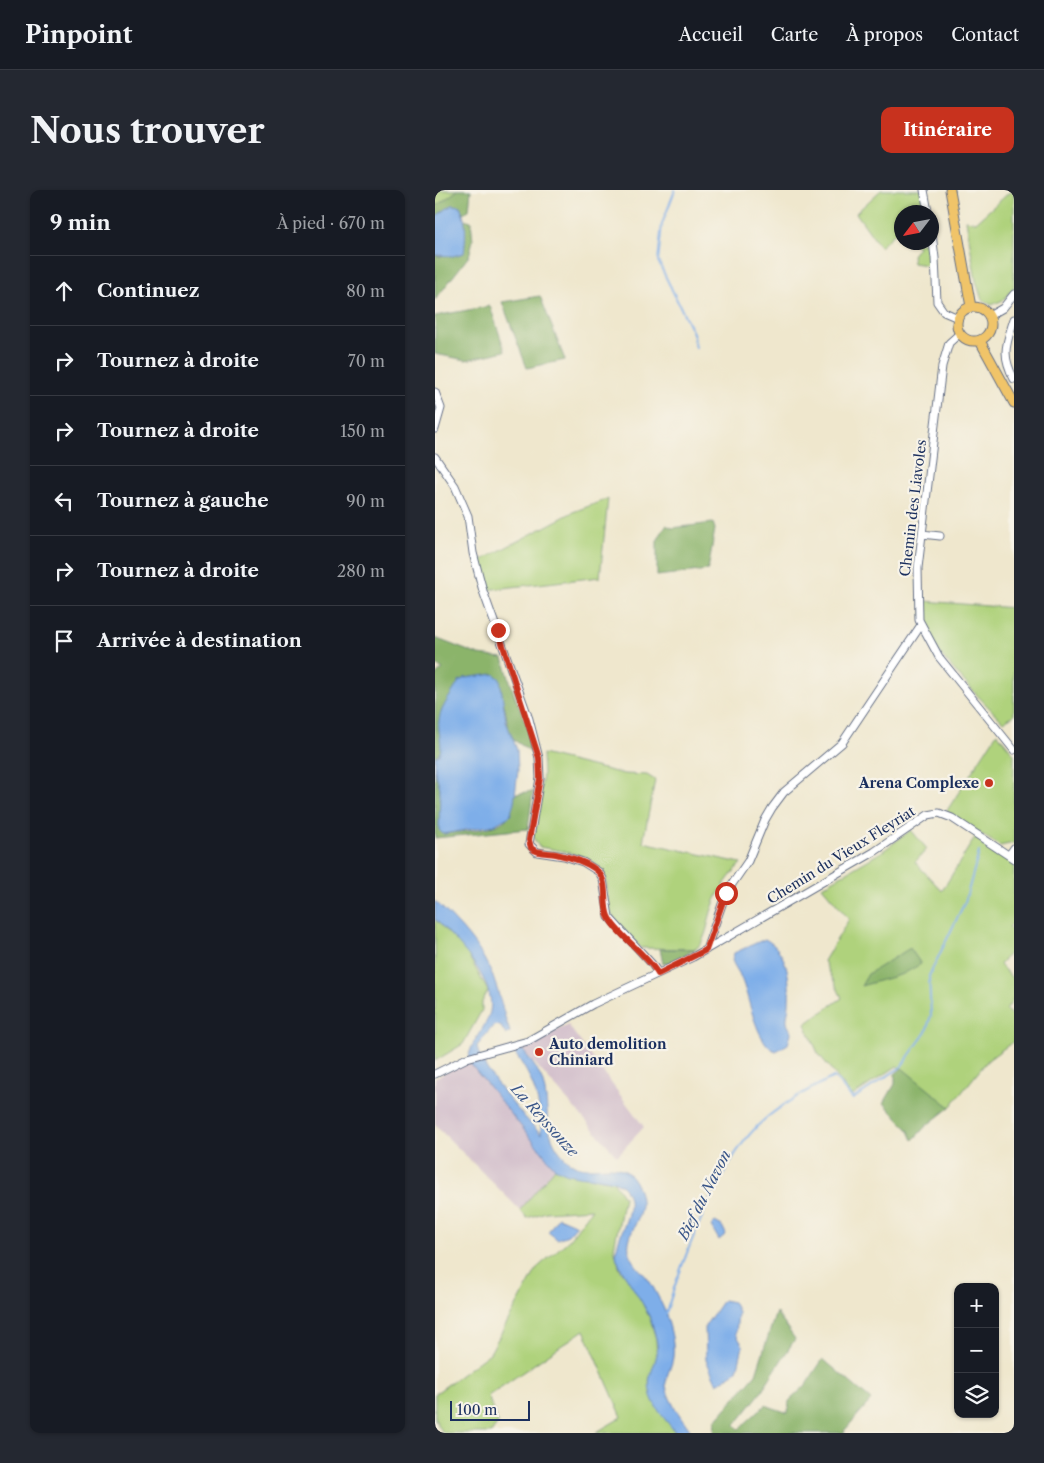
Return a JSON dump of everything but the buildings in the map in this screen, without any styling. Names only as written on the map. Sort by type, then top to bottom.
[{"type":"main road","points":[[950,190],[971,307]]},
{"type":"main road","points":[[971,307],[981,308],[989,316],[991,328],[986,338],[981,341],[969,341],[959,334],[957,329],[958,318],[961,313],[971,307]]},
{"type":"main road","points":[[981,341],[1014,403]]},
{"type":"street","points":[[925,190],[927,205]]},
{"type":"street","points":[[934,250],[937,302],[944,312],[958,318]]},
{"type":"street","points":[[989,316],[1012,300]]},
{"type":"street","points":[[1014,320],[1005,348],[1005,362],[1014,378]]},
{"type":"street","name":"Chemin des Liavoles","points":[[959,334],[949,343],[944,355],[916,582],[921,625],[939,657],[1014,750]]},
{"type":"street","points":[[435,392],[441,408],[435,429]]},
{"type":"street","points":[[435,457],[455,486],[468,516],[473,553],[483,591],[529,719],[539,758],[540,778],[529,844],[537,852],[564,856],[583,862],[599,872],[603,879],[609,917],[652,964],[658,974]]},
{"type":"street","points":[[922,534],[939,536]]},
{"type":"street","points":[[706,950],[726,893],[748,861],[765,820],[784,792],[842,743],[921,625]]},
{"type":"street","name":"Chemin du Vieux Fleyriat","points":[[435,1074],[467,1058],[528,1040],[593,1004],[706,950],[874,852],[928,815],[946,815],[1011,857]]},
{"type":"street","points":[[1011,857],[1014,848]]},
{"type":"shaded area","points":[[568,1025],[644,1127],[617,1156],[521,1048]]},
{"type":"shaded area","points":[[468,1061],[555,1168],[520,1210],[435,1125],[435,1078]]},
{"type":"green space","points":[[435,190],[458,190],[435,207]]},
{"type":"green space","points":[[458,190],[471,190],[469,210],[463,213],[460,206],[452,205],[435,217],[435,207]]},
{"type":"green space","points":[[881,190],[922,190],[925,205],[894,205],[894,234],[880,247],[856,213]]},
{"type":"green space","points":[[1014,190],[1014,288],[1003,300],[992,305],[982,300],[976,281],[966,220],[976,222]]},
{"type":"green space","points":[[464,219],[471,221],[473,240],[469,256],[435,300],[435,255],[440,257],[465,241]]},
{"type":"green space","points":[[916,250],[931,250],[933,266],[913,263],[912,255]]},
{"type":"green space","points":[[540,296],[565,360],[527,368],[502,302]]},
{"type":"green space","points":[[490,306],[505,351],[466,360],[435,354],[435,316]]},
{"type":"green space","points":[[608,499],[600,577],[485,590],[478,562],[573,512]]},
{"type":"green space","points":[[713,523],[715,529],[708,570],[657,576],[657,541],[666,525],[672,528]]},
{"type":"green space","points":[[924,601],[1014,608],[1014,715],[1003,722],[938,650],[929,638],[922,621]]},
{"type":"green space","points":[[435,638],[479,655],[503,658],[514,694],[532,739],[533,753],[514,740],[509,731],[505,708],[494,674],[465,678],[459,681],[441,751],[435,757],[435,676],[443,669],[435,664]]},
{"type":"green space","name":"Arena Complexe","points":[[997,733],[1014,754],[1014,843],[1000,846],[946,812]]},
{"type":"green space","points":[[542,754],[624,774],[647,775],[655,780],[643,842],[741,863],[718,894],[703,940],[696,949],[641,948],[613,918],[609,908],[606,879],[600,868],[593,862],[575,854],[539,847],[533,837],[543,775]]},
{"type":"green space","points":[[435,771],[440,788],[439,830],[443,834],[476,830],[500,823],[509,815],[515,794],[533,791],[528,829],[435,838]]},
{"type":"green space","points":[[911,830],[927,849],[915,862],[942,891],[975,837],[1014,863],[1014,922],[1009,927],[1014,931],[1014,947],[1000,965],[1014,980],[1014,999],[1006,1010],[1014,1017],[1014,1041],[988,1060],[950,1107],[897,1066],[852,1096],[818,1053],[805,1024],[842,998],[824,961],[849,919],[822,887],[883,851]]},
{"type":"green space","points":[[435,919],[466,951],[488,991],[482,1002],[482,1010],[463,1044],[435,1061]]},
{"type":"green space","points":[[910,948],[921,964],[903,974],[861,986],[868,974]]},
{"type":"green space","points":[[660,949],[696,949],[673,962],[663,964]]},
{"type":"green space","points":[[902,1068],[950,1107],[926,1126],[913,1140],[909,1131],[884,1103],[895,1084],[895,1074]]},
{"type":"green space","points":[[555,1168],[568,1174],[613,1181],[624,1197],[614,1248],[620,1269],[635,1288],[650,1319],[656,1339],[657,1357],[649,1380],[656,1406],[676,1433],[595,1433],[622,1417],[584,1330],[488,1396],[498,1423],[491,1433],[443,1433],[435,1419],[435,1394],[490,1353],[538,1267],[568,1241],[592,1209],[546,1212],[527,1218],[520,1210]]},
{"type":"green space","points":[[776,1312],[795,1339],[759,1395],[735,1425],[739,1429],[765,1405],[788,1413],[789,1401],[805,1386],[823,1359],[871,1400],[844,1431],[845,1433],[714,1433],[715,1421],[756,1374]]},
{"type":"water","points":[[452,205],[460,206],[464,217],[464,253],[453,256],[435,255],[435,217]]},
{"type":"water","points":[[494,674],[500,679],[506,721],[517,750],[518,771],[514,803],[510,816],[494,825],[443,834],[439,830],[440,788],[435,771],[435,757],[439,755],[441,747],[440,715],[459,681],[465,678]]},
{"type":"water","name":"La Reyssouze","points":[[435,901],[475,945],[488,965],[495,984],[510,1032],[506,1035],[500,1025],[493,1026],[477,1046],[479,1055],[493,1079],[524,1117],[541,1134],[541,1122],[535,1090],[526,1070],[513,1051],[518,1048],[520,1051],[521,1048],[542,1080],[549,1130],[557,1148],[565,1158],[574,1165],[583,1168],[611,1167],[620,1169],[628,1173],[635,1182],[640,1193],[641,1203],[640,1212],[629,1243],[630,1256],[652,1285],[666,1314],[673,1351],[666,1386],[673,1405],[692,1433],[676,1433],[660,1413],[651,1397],[649,1382],[657,1354],[655,1334],[648,1313],[617,1260],[616,1254],[617,1245],[629,1209],[627,1193],[616,1182],[603,1178],[565,1173],[555,1168],[468,1061],[472,1046],[488,1019],[490,1000],[487,987],[473,961],[435,919]]},
{"type":"water","points":[[765,939],[779,951],[786,967],[789,985],[787,1024],[791,1033],[788,1044],[776,1051],[769,1047],[758,1030],[744,986],[732,960],[734,953]]},
{"type":"water","points":[[558,1217],[577,1225],[568,1235],[557,1239],[548,1232]]},
{"type":"water","points":[[715,1222],[722,1226],[726,1234],[719,1240],[711,1226]]},
{"type":"water","points":[[723,1300],[733,1302],[738,1312],[736,1334],[743,1346],[737,1371],[717,1384],[706,1360],[705,1326]]},
{"type":"waterway","points":[[675,190],[662,224],[658,261],[693,333],[696,348]]},
{"type":"waterway","name":"Bief du Navon","points":[[665,1316],[705,1210],[733,1157],[749,1136],[765,1119],[781,1107],[834,1077],[853,1099],[901,1067],[926,1032],[931,1015],[929,976],[965,902],[979,852]]},
{"type":"place","name":"Arena Complexe","points":[[989,783]]},
{"type":"place","name":"Auto demolition Chiniard","points":[[539,1052]]},
{"type":"route","points":[[498,630],[511,672],[529,719],[541,768],[529,840],[531,848],[537,852],[564,856],[595,868],[603,879],[606,907],[611,921],[642,952],[658,974],[706,950],[726,893]]}]
